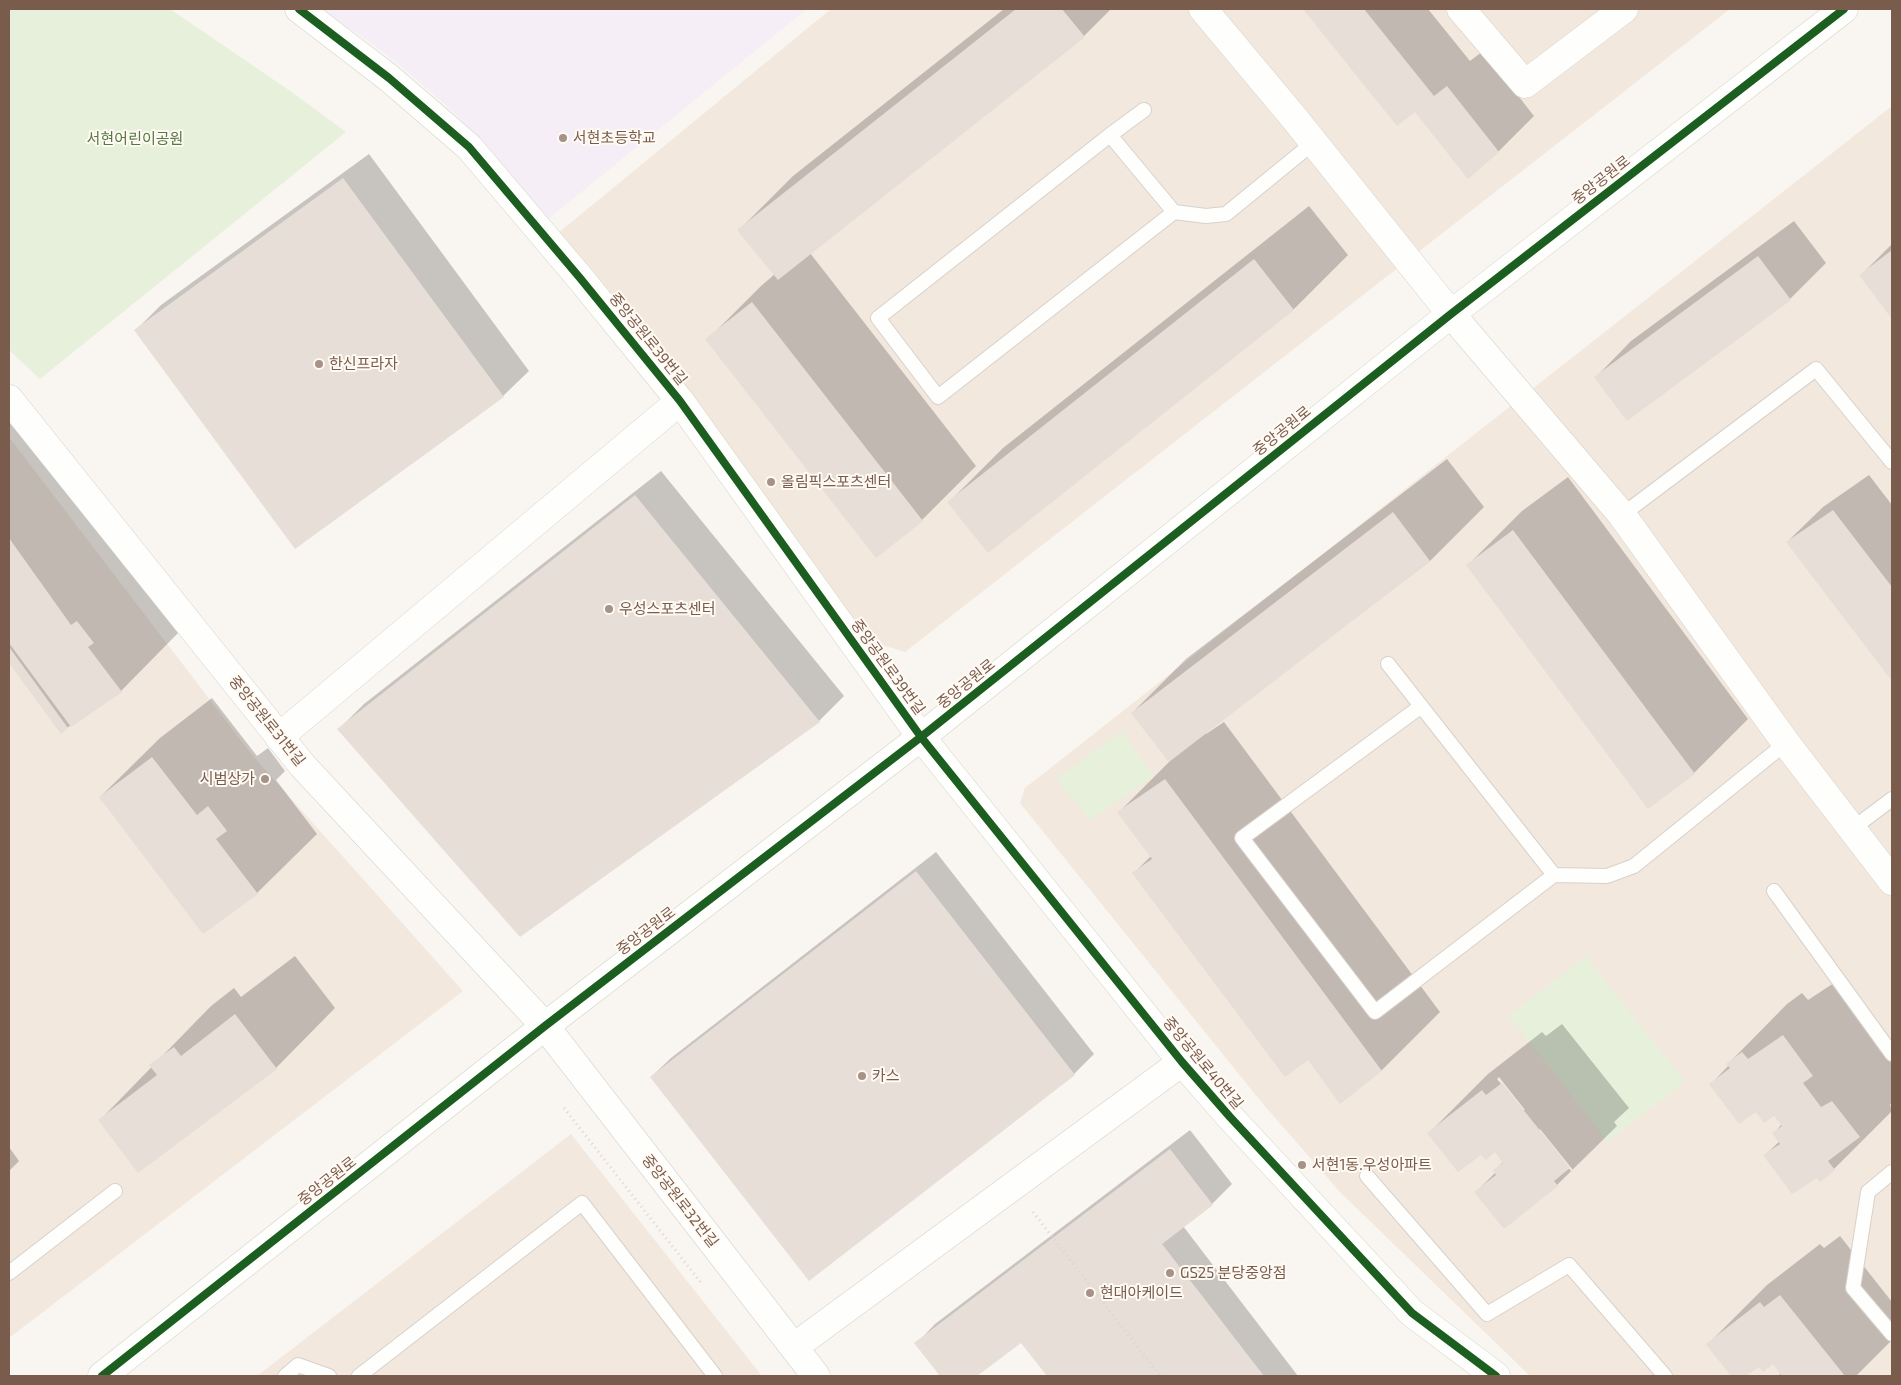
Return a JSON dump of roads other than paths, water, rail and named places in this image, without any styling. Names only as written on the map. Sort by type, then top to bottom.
[{"type":"street","name":"중앙공원로39번길","points":[[299,9],[389,78],[469,146],[680,401],[921,737]]},
{"type":"street","points":[[1203,9],[1451,314],[1622,515],[1786,743],[1892,881]]},
{"type":"street","points":[[1461,9],[1525,84],[1624,9]]},
{"type":"street","name":"중앙공원로","points":[[102,1376],[545,1026],[921,737],[1451,314],[1844,9]]},
{"type":"street","name":"중앙공원로31번길","points":[[9,399],[302,765],[545,1026]]},
{"type":"street","points":[[279,737],[680,401]]},
{"type":"street","name":"중앙공원로40번길","points":[[921,737],[1182,1062],[1230,1117],[1412,1313],[1496,1376]]},
{"type":"street","name":"중앙공원로32번길","points":[[545,1026],[816,1376]]},
{"type":"street","points":[[794,1347],[1182,1062]]},
{"type":"lane","points":[[1144,110],[878,318],[938,397],[1174,212]]},
{"type":"lane","points":[[1110,135],[1174,212],[1206,216],[1226,214],[1313,143]]},
{"type":"lane","points":[[1622,515],[1816,370],[1892,462]]},
{"type":"lane","points":[[1388,664],[1554,875]]},
{"type":"lane","points":[[1420,707],[1242,838],[1375,1012],[1554,875],[1607,876],[1634,866],[1786,743]]},
{"type":"lane","points":[[1852,829],[1892,799]]},
{"type":"lane","points":[[1774,891],[1892,1054]]},
{"type":"lane","points":[[1892,1172],[1868,1192],[1853,1288],[1892,1334]]},
{"type":"lane","points":[[1367,1176],[1487,1314],[1568,1265],[1665,1376]]},
{"type":"lane","points":[[9,1274],[115,1191]]},
{"type":"lane","points":[[359,1376],[582,1203],[715,1376]]},
{"type":"lane","points":[[285,1376],[298,1365],[329,1376]]},
{"type":"place","name":"서현초등학교","points":[[563,138]]},
{"type":"place","name":"한신프라자","points":[[319,364]]},
{"type":"place","name":"올림픽스포츠센터","points":[[771,482]]},
{"type":"place","name":"우성스포츠센터","points":[[609,609]]},
{"type":"place","name":"시범상가","points":[[265,779]]},
{"type":"place","name":"카스","points":[[862,1076]]},
{"type":"place","name":"서현1동.우성아파트","points":[[1302,1165]]},
{"type":"place","name":"GS25 분당중앙점","points":[[1170,1273]]},
{"type":"place","name":"현대아케이드","points":[[1090,1293]]},
{"type":"park label","name":"서현어린이공원","points":[[135,139]]}]
